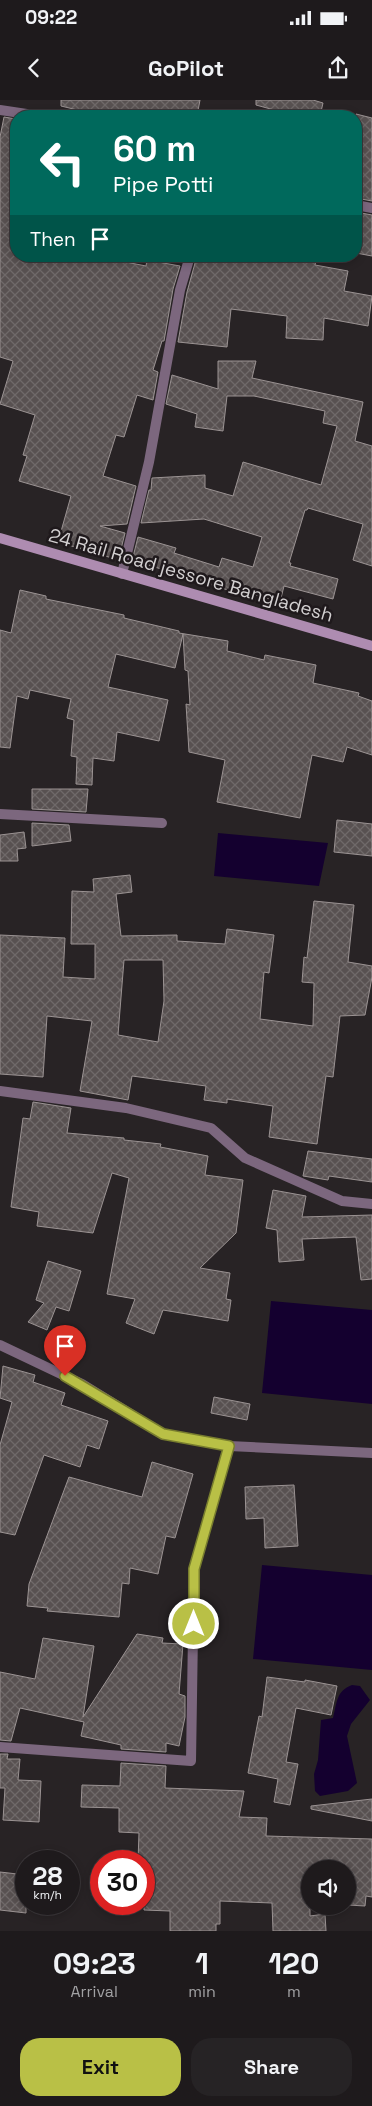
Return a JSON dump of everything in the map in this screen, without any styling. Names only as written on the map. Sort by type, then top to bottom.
[{"type":"street","points":[[122,574],[149,462],[180,290],[188,262]]},
{"type":"street","name":"24 Rail Road jessore Bangladesh","points":[[0,538],[372,646]]},
{"type":"street","points":[[0,814],[162,822]]},
{"type":"street","points":[[0,1091],[126,1108],[211,1128],[245,1158],[342,1201],[372,1204]]},
{"type":"street","points":[[0,1345],[82,1384],[163,1434],[229,1446],[372,1454]]},
{"type":"street","points":[[0,1747],[191,1761],[194,1569],[229,1446]]},
{"type":"shaded area","points":[[218,833],[328,843],[319,886],[214,876]]},
{"type":"shaded area","points":[[271,1301],[372,1310],[372,1404],[262,1393]]},
{"type":"shaded area","points":[[262,1565],[372,1575],[372,1670],[253,1659]]},
{"type":"shaded area","points":[[352,1685],[360,1686],[370,1700],[351,1724],[347,1736],[357,1783],[348,1791],[320,1796],[315,1791],[314,1774],[318,1760],[321,1720],[333,1718],[340,1694]]},
{"type":"building","points":[[61,100],[200,100],[198,110],[77,110],[61,106]]},
{"type":"building","points":[[256,100],[313,100],[323,103],[321,110],[274,110],[256,105]]},
{"type":"building","points":[[362,116],[372,118],[372,201],[362,199]]},
{"type":"building","points":[[4,117],[10,118],[10,262],[126,262],[146,266],[147,262],[158,262],[180,266],[173,289],[164,341],[162,341],[153,370],[158,372],[153,400],[137,395],[124,437],[116,435],[103,476],[136,486],[127,524],[100,526],[125,533],[119,557],[113,556],[112,558],[58,542],[71,496],[19,481],[27,456],[23,455],[35,415],[0,404],[13,361],[0,357],[0,137]]},
{"type":"building","points":[[362,213],[372,215],[372,256],[362,254]]},
{"type":"building","points":[[195,262],[316,262],[315,265],[348,271],[344,291],[372,296],[368,326],[324,318],[323,340],[286,338],[287,316],[231,309],[227,347],[178,342],[187,292]]},
{"type":"building","points":[[218,361],[256,361],[252,378],[363,402],[355,441],[372,446],[372,566],[353,560],[363,524],[308,508],[305,510],[289,563],[291,563],[290,566],[338,579],[333,599],[284,586],[280,602],[235,589],[234,592],[132,561],[138,537],[176,548],[174,553],[219,567],[222,558],[253,567],[262,537],[204,519],[141,523],[149,490],[151,490],[152,478],[205,475],[205,488],[233,496],[243,462],[321,485],[337,426],[323,423],[325,411],[254,396],[227,396],[223,431],[195,427],[197,414],[166,404],[172,375],[218,389]]},
{"type":"building","points":[[20,590],[46,596],[46,599],[124,615],[124,618],[179,631],[179,633],[228,641],[227,651],[264,660],[265,655],[316,665],[313,683],[359,693],[358,696],[372,701],[372,755],[347,747],[343,762],[312,755],[300,818],[217,802],[225,760],[189,752],[186,704],[190,705],[188,671],[185,670],[183,634],[175,668],[116,654],[108,687],[168,700],[159,741],[117,732],[114,761],[93,758],[92,785],[76,784],[77,757],[71,756],[74,720],[67,718],[71,699],[30,690],[28,699],[17,696],[10,748],[0,747],[0,630],[11,633]]},
{"type":"building","points":[[32,789],[88,789],[86,812],[32,809]]},
{"type":"building","points":[[337,820],[372,824],[372,856],[334,852]]},
{"type":"building","points":[[32,823],[69,825],[71,841],[32,846]]},
{"type":"building","points":[[24,832],[26,848],[17,849],[18,861],[0,861],[0,835]]},
{"type":"building","points":[[130,875],[132,892],[116,894],[121,936],[177,935],[177,941],[225,944],[227,929],[274,935],[269,973],[264,972],[260,1019],[313,1026],[314,983],[302,982],[304,957],[307,958],[314,901],[354,905],[348,962],[372,966],[372,977],[365,1015],[340,1016],[333,1077],[326,1076],[317,1144],[269,1137],[273,1106],[227,1099],[227,1103],[204,1100],[206,1086],[132,1076],[128,1100],[80,1091],[92,1021],[47,1016],[43,1077],[0,1074],[0,935],[65,938],[63,977],[95,979],[95,944],[71,944],[72,891],[94,892],[93,879]],"holes":[[[124,960],[163,960],[164,1001],[158,1042],[118,1035]]]},
{"type":"building","points":[[33,1102],[71,1108],[67,1133],[124,1138],[124,1140],[161,1144],[160,1147],[208,1156],[205,1175],[243,1180],[236,1233],[200,1268],[230,1273],[226,1299],[231,1300],[228,1321],[163,1310],[154,1334],[126,1323],[135,1299],[107,1294],[129,1178],[112,1173],[93,1233],[37,1226],[39,1212],[11,1207],[23,1118],[30,1119]]},
{"type":"building","points":[[308,1151],[372,1159],[372,1182],[329,1176],[328,1180],[303,1176]]},
{"type":"building","points":[[273,1190],[306,1196],[302,1217],[372,1215],[372,1279],[361,1280],[356,1237],[302,1239],[304,1260],[279,1262],[277,1230],[266,1228]]},
{"type":"building","points":[[48,1261],[81,1271],[69,1311],[56,1307],[47,1330],[28,1322],[44,1303],[36,1300]]},
{"type":"building","points":[[3,1366],[35,1375],[33,1382],[65,1393],[61,1405],[108,1421],[99,1449],[87,1445],[80,1467],[44,1455],[15,1535],[0,1532],[0,1445],[12,1402],[0,1398]]},
{"type":"building","points":[[214,1397],[250,1404],[247,1420],[211,1413]]},
{"type":"building","points":[[152,1462],[193,1474],[175,1538],[166,1536],[158,1574],[130,1568],[129,1584],[122,1583],[119,1617],[47,1611],[48,1608],[27,1606],[29,1584],[69,1477],[142,1497]]},
{"type":"building","points":[[294,1485],[298,1546],[265,1548],[264,1518],[246,1519],[245,1487]]},
{"type":"building","points":[[137,1634],[163,1638],[162,1643],[183,1644],[179,1694],[185,1696],[185,1717],[179,1746],[166,1743],[166,1752],[121,1749],[121,1745],[81,1736],[84,1722],[20,1708],[11,1741],[0,1740],[0,1672],[35,1679],[43,1638],[94,1646],[83,1717]]},
{"type":"building","points":[[267,1677],[305,1682],[305,1680],[337,1686],[331,1715],[296,1708],[286,1762],[298,1764],[290,1805],[274,1802],[278,1779],[248,1773],[259,1716],[262,1717]]},
{"type":"building","points":[[0,1754],[8,1754],[7,1759],[20,1759],[18,1780],[41,1781],[39,1822],[3,1820],[5,1788],[0,1788]]},
{"type":"building","points":[[121,1763],[166,1766],[165,1788],[244,1791],[239,1817],[267,1818],[266,1836],[372,1839],[372,1897],[366,1896],[365,1906],[356,1905],[356,1860],[301,1860],[301,1915],[325,1915],[326,1931],[273,1931],[272,1903],[220,1901],[220,1924],[216,1924],[216,1931],[170,1931],[170,1911],[155,1910],[155,1850],[138,1850],[139,1833],[119,1832],[119,1808],[81,1807],[82,1785],[120,1786]]},
{"type":"building","points":[[372,1799],[372,1821],[311,1809],[311,1806]]},
{"type":"building","points":[[0,1872],[15,1874],[15,1912],[0,1910]]},
{"type":"route","points":[[65,1376],[82,1384],[163,1434],[229,1446],[194,1569],[194,1624]]}]
